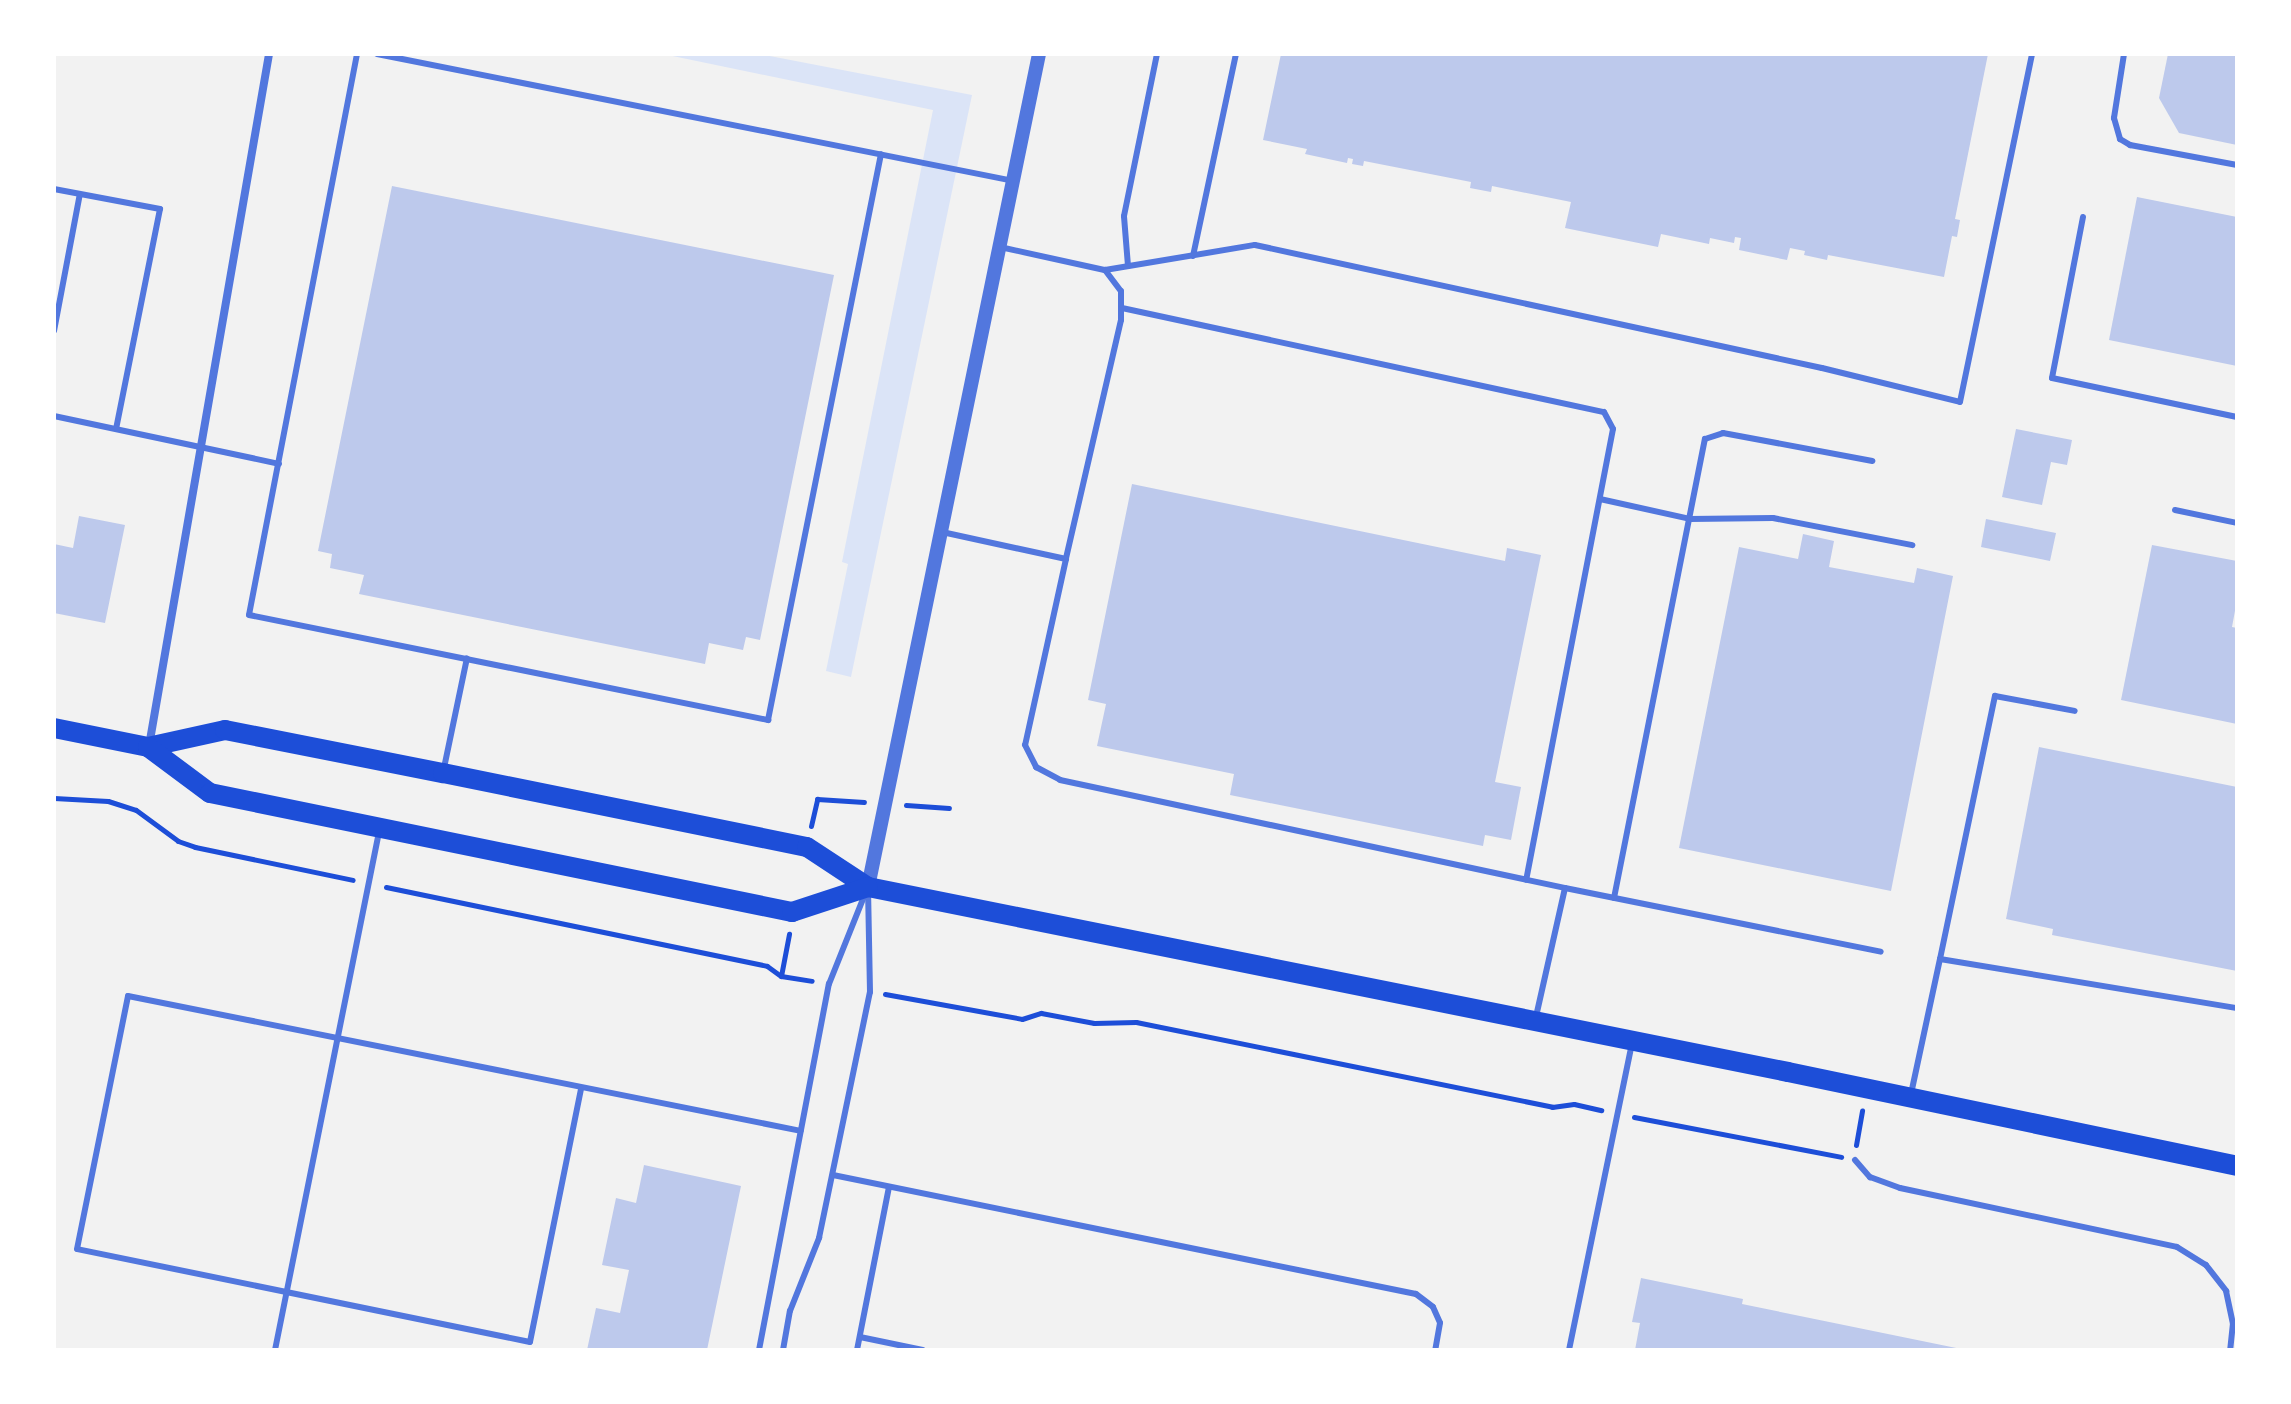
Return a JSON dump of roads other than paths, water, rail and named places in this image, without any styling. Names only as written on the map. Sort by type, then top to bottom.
[{"type":"main road","points":[[54,728],[148,747],[225,730],[443,773],[807,847],[868,887],[1536,1020],[2237,1166]]},
{"type":"main road","points":[[148,747],[210,793],[792,912],[868,887]]},
{"type":"street","points":[[148,747],[269,54]]},
{"type":"street","points":[[868,887],[1039,54]]},
{"type":"lane","points":[[357,54],[249,615],[768,720],[881,154]]},
{"type":"lane","points":[[377,54],[1014,181]]},
{"type":"lane","points":[[1128,266],[1124,216],[1157,54]]},
{"type":"lane","points":[[1193,256],[1236,54]]},
{"type":"lane","points":[[1000,247],[1105,270],[1255,245],[1822,368],[1960,402],[2032,54]]},
{"type":"lane","points":[[2124,54],[2114,118],[2120,139],[2130,145],[2237,165]]},
{"type":"lane","points":[[54,189],[160,209],[116,429]]},
{"type":"lane","points":[[54,331],[80,194]]},
{"type":"lane","points":[[2083,217],[2052,378],[2237,417]]},
{"type":"lane","points":[[1105,270],[1121,291],[1122,308],[1025,745],[1027,756],[1047,776],[1526,880],[1881,952]]},
{"type":"lane","points":[[1122,308],[1604,412],[1613,429],[1526,880]]},
{"type":"lane","points":[[54,416],[279,464]]},
{"type":"lane","points":[[1614,898],[1705,439],[1723,433],[1872,461]]},
{"type":"lane","points":[[1600,499],[1690,519],[1773,518],[1912,545]]},
{"type":"lane","points":[[2175,510],[2237,523]]},
{"type":"lane","points":[[942,532],[1066,559]]},
{"type":"lane","points":[[443,773],[467,658]]},
{"type":"lane","points":[[1911,1097],[1995,696],[2075,711]]},
{"type":"lane","points":[[275,1350],[379,828]]},
{"type":"lane","points":[[759,1350],[829,984],[868,887]]},
{"type":"lane","points":[[783,1350],[790,1311],[819,1238],[870,992],[868,887]]},
{"type":"lane","points":[[1536,1020],[1565,888]]},
{"type":"lane","points":[[1940,959],[2237,1008]]},
{"type":"lane","points":[[581,1089],[530,1342],[77,1249],[128,996],[801,1131]]},
{"type":"lane","points":[[1569,1350],[1632,1040]]},
{"type":"lane","points":[[1855,1160],[1870,1177],[1900,1188],[2177,1247],[2206,1265],[2226,1291],[2233,1323],[2230,1350]]},
{"type":"lane","points":[[833,1175],[1416,1294],[1433,1307],[1440,1323],[1435,1350]]},
{"type":"lane","points":[[857,1350],[889,1187]]},
{"type":"lane","points":[[860,1337],[923,1350]]}]
